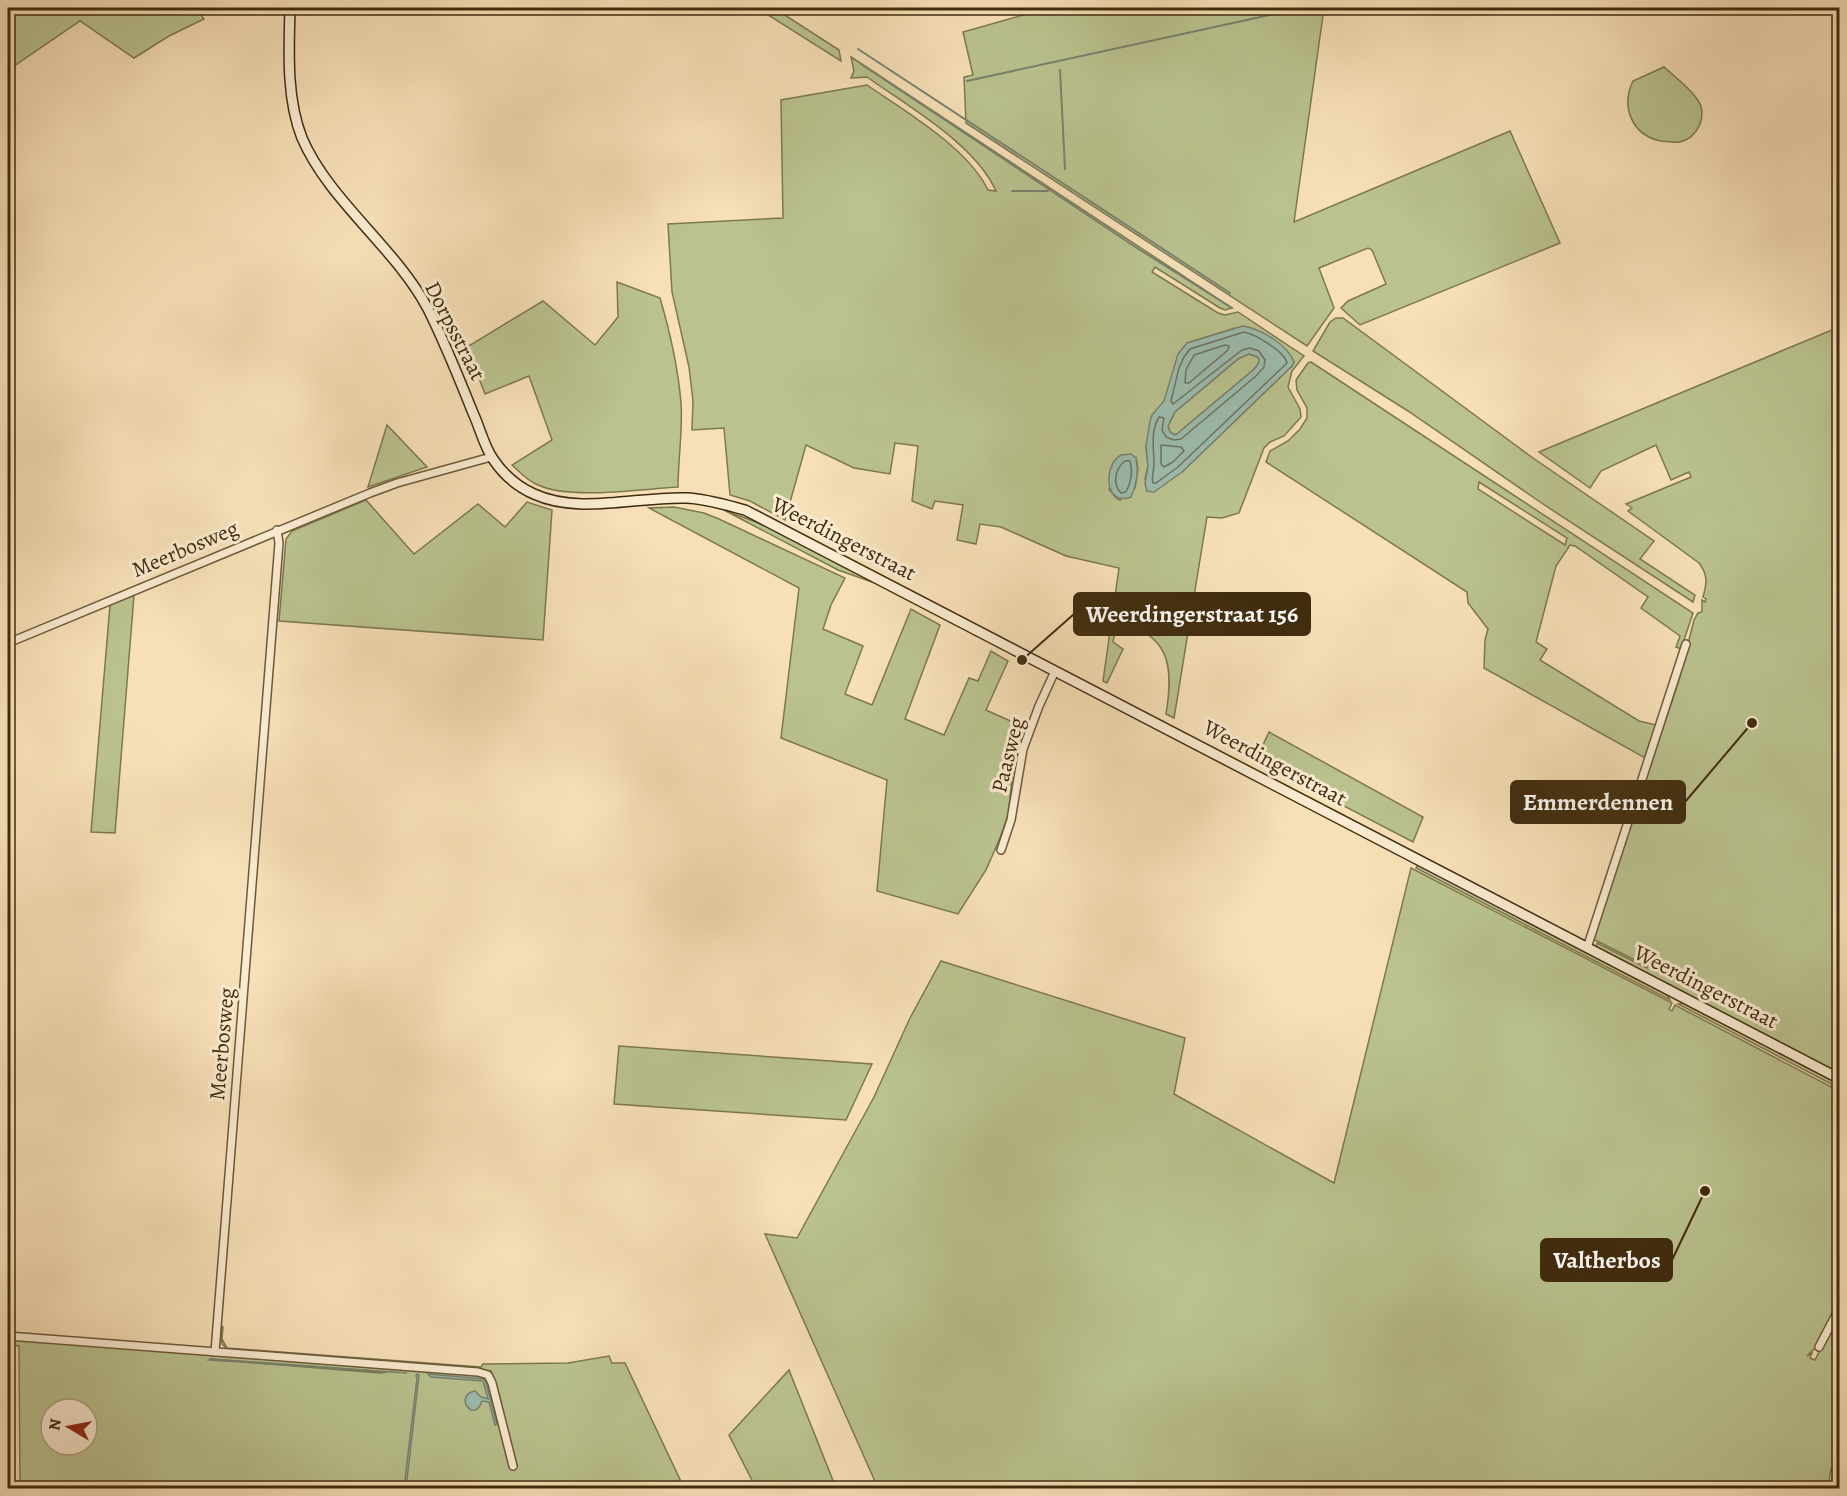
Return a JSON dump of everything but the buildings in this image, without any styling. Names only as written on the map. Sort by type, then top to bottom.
[{"type":"main road","name":"Dorpsstraat","points":[[290,8],[292,101],[303,139],[320,171],[397,265],[426,306],[447,348],[491,457],[506,475],[520,486],[533,494],[551,500],[581,503],[687,498]]},
{"type":"main road","name":"Weerdingerstraat","points":[[687,498],[711,501],[745,510],[1839,1079]]},
{"type":"street","name":"Meerbosweg","points":[[8,643],[277,530],[397,483],[491,457]]},
{"type":"street","name":"Meerbosweg","points":[[215,1352],[278,555],[277,530]]},
{"type":"street","points":[[1587,948],[1686,644]]},
{"type":"street","name":"Paasweg","points":[[1001,850],[1011,820],[1023,749],[1055,671]]},
{"type":"street","points":[[1819,1347],[1839,1307]]},
{"type":"street","points":[[8,1336],[478,1372],[488,1376],[492,1383],[513,1466]]},
{"type":"green space","points":[[8,8],[196,8],[204,19],[169,36],[134,58],[80,21],[8,70]]},
{"type":"green space","points":[[757,8],[774,8],[839,50],[841,61]]},
{"type":"green space","points":[[1048,8],[1324,8],[1294,222],[1510,131],[1560,243],[1360,325],[1341,308],[1348,301],[1386,284],[1372,250],[1368,248],[1319,268],[1334,308],[1307,346],[966,123],[964,77],[973,75],[963,32]]},
{"type":"green space","points":[[851,57],[1232,308],[1225,310],[1220,308],[1155,267],[1152,272],[1218,313],[1225,315],[1238,312],[1304,356],[1292,371],[1288,387],[1300,409],[1301,417],[1284,436],[1270,442],[1264,448],[1239,513],[1222,518],[1207,517],[1174,718],[1166,714],[1169,681],[1164,654],[1158,644],[1135,627],[1117,621],[1113,642],[1123,649],[1107,683],[1103,681],[1119,568],[1066,556],[1001,527],[980,524],[976,544],[957,540],[963,505],[935,501],[932,509],[912,501],[918,446],[895,443],[890,474],[854,468],[806,445],[785,520],[750,501],[730,495],[724,428],[692,430],[693,401],[689,367],[672,292],[668,224],[783,218],[781,100],[867,85],[951,145],[979,174],[988,190],[996,191],[986,174],[957,142],[867,77],[851,78],[854,71]],"holes":[[[1235,328],[1294,362],[1292,366],[1182,472],[1145,479],[1148,466],[1146,446],[1187,343]],[[1136,458],[1138,469],[1135,488],[1120,500],[1109,489]]]},
{"type":"green space","points":[[1664,67],[1694,95],[1702,112],[1700,125],[1696,131],[1686,140],[1679,142],[1661,141],[1642,133],[1631,118],[1629,109],[1628,100],[1633,81]]},
{"type":"green space","points":[[617,282],[660,298],[673,350],[681,403],[678,487],[587,493],[568,492],[538,485],[527,479],[512,465],[552,440],[529,376],[485,394],[467,347],[543,301],[595,345],[618,317]]},
{"type":"green space","points":[[1336,318],[1343,318],[1533,458],[1654,541],[1640,559],[1695,595],[1693,602],[1546,506],[1408,411],[1313,351],[1330,322]]},
{"type":"green space","points":[[1839,327],[1839,1074],[1596,947],[1597,943],[1647,968],[1593,939],[1679,680],[1694,620],[1698,613],[1702,612],[1702,600],[1705,602],[1706,599],[1703,597],[1706,579],[1699,563],[1628,511],[1632,508],[1626,504],[1691,477],[1689,472],[1671,480],[1656,445],[1601,471],[1590,488],[1539,452]]},
{"type":"green space","points":[[1249,354],[1259,359],[1254,369],[1178,433],[1175,435],[1170,432],[1168,426],[1175,412],[1238,359]]},
{"type":"green space","points":[[1311,362],[1693,613],[1681,649],[1676,647],[1680,636],[1641,608],[1648,597],[1575,546],[1570,545],[1556,566],[1536,642],[1547,649],[1540,660],[1639,721],[1656,725],[1645,758],[1484,668],[1485,640],[1488,629],[1468,603],[1467,592],[1266,462],[1270,451],[1288,441],[1307,418],[1307,408],[1297,390],[1296,380]],"holes":[[[1479,482],[1567,538],[1565,545],[1478,489]]]},
{"type":"green space","points":[[387,425],[427,467],[368,487]]},
{"type":"green space","points":[[366,500],[414,554],[478,504],[505,527],[527,502],[552,510],[543,640],[279,621],[286,539],[292,531]]},
{"type":"green space","points":[[674,507],[704,513],[719,519],[845,578],[831,605],[823,629],[863,646],[845,694],[872,705],[911,609],[940,625],[905,719],[944,735],[969,678],[978,681],[991,651],[1008,661],[986,710],[1026,728],[1014,764],[1008,815],[1000,838],[986,870],[958,914],[877,891],[887,780],[781,738],[799,588],[649,508]]},
{"type":"green space","points":[[724,510],[764,525],[875,583],[838,570]]},
{"type":"green space","points":[[134,595],[115,833],[91,832],[110,605]]},
{"type":"green space","points":[[1269,732],[1423,817],[1413,842],[1256,760]]},
{"type":"green space","points":[[1419,864],[1666,993],[1670,1000],[1416,868]]},
{"type":"green space","points":[[1411,868],[1672,1003],[1669,1009],[1672,1011],[1675,1005],[1839,1091],[1839,1302],[1815,1348],[1807,1356],[1812,1353],[1810,1358],[1815,1360],[1829,1332],[1839,1337],[1839,1455],[1831,1469],[1828,1488],[878,1488],[765,1234],[797,1238],[874,1097],[910,1018],[941,961],[1185,1038],[1174,1094],[1334,1183]]},
{"type":"green space","points":[[1685,1003],[1839,1084],[1839,1088],[1678,1004]]},
{"type":"green space","points":[[619,1046],[872,1064],[846,1120],[614,1104]]},
{"type":"green space","points":[[221,1326],[223,1327],[222,1339],[227,1348],[481,1367],[483,1364],[568,1363],[609,1356],[612,1363],[625,1363],[684,1488],[20,1488],[19,1346],[8,1344],[8,1339],[492,1374],[491,1371],[228,1350],[222,1344]],"holes":[[[209,1359],[387,1372],[380,1373]]]},
{"type":"green space","points":[[789,1370],[836,1488],[756,1488],[729,1435]]},
{"type":"green space","points":[[1839,1461],[1839,1488],[1831,1488],[1833,1474]]},
{"type":"water","points":[[1243,326],[1258,330],[1273,339],[1286,350],[1294,362],[1182,472],[1154,492],[1147,491],[1145,484],[1148,466],[1146,446],[1150,421],[1152,415],[1164,401],[1178,354],[1187,343]],"holes":[[[1249,354],[1258,357],[1258,363],[1252,371],[1178,433],[1175,435],[1170,432],[1168,426],[1175,412],[1238,359]]]},
{"type":"water","points":[[1131,454],[1136,458],[1136,483],[1131,497],[1122,498],[1111,491],[1109,475],[1115,460],[1121,455]]},
{"type":"water","points":[[211,1359],[407,1373],[209,1360]]},
{"type":"water","points":[[428,1374],[484,1379],[497,1424],[495,1425],[489,1402],[482,1401],[474,1410],[470,1409],[465,1402],[469,1394],[475,1391],[481,1397],[488,1399],[483,1381],[431,1377]]},
{"type":"water","points":[[419,1375],[406,1488],[404,1488],[416,1376]]},
{"type":"waterway","points":[[967,81],[1302,8]]},
{"type":"waterway","points":[[858,49],[1230,293]]},
{"type":"waterway","points":[[861,64],[1137,248],[1232,308]]},
{"type":"waterway","points":[[1060,70],[1065,169]]},
{"type":"waterway","points":[[1012,191],[1048,191]]},
{"type":"place","name":"Weerdingerstraat 156","points":[[1022,660]]},
{"type":"place","name":"Emmerdennen","points":[[1752,723]]},
{"type":"place","name":"Valtherbos","points":[[1705,1191]]}]
